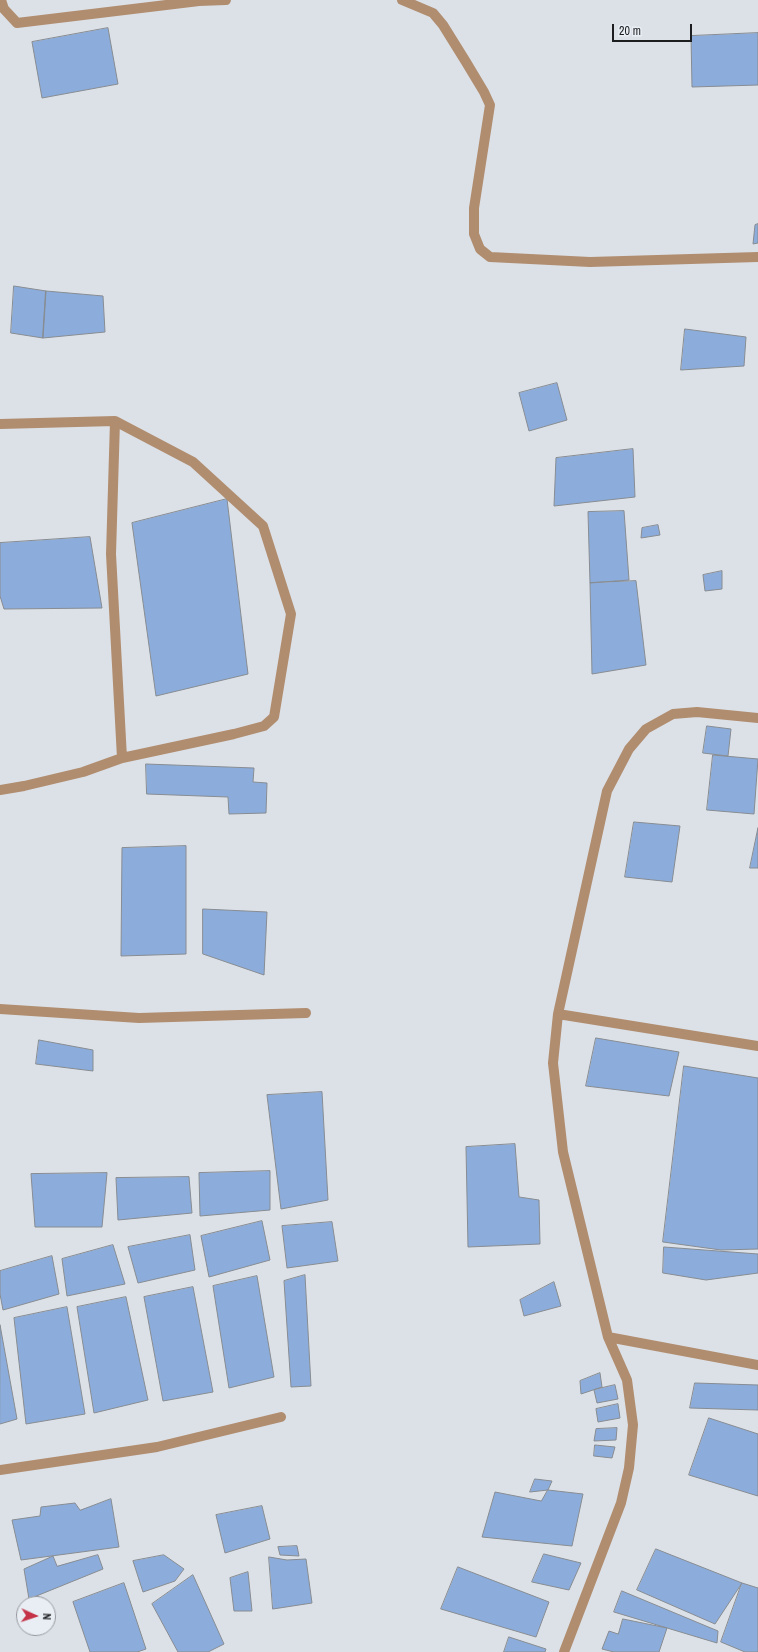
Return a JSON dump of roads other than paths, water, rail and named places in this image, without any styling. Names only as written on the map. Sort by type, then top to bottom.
[{"type":"street","points":[[1,0],[4,9],[18,23],[193,2],[226,0]]},
{"type":"street","points":[[402,0],[433,13],[443,25],[466,62],[490,105],[474,208],[474,234],[480,249],[490,257],[590,262],[758,258]]},
{"type":"street","points":[[0,424],[115,421],[193,462],[263,526],[291,614],[274,717],[264,726],[234,734],[122,758],[83,772],[0,790]]},
{"type":"street","points":[[115,421],[111,554],[122,758]]},
{"type":"street","points":[[564,1652],[621,1503],[629,1468],[633,1425],[627,1380],[608,1337],[563,1152],[553,1063],[558,1014],[608,791],[629,749],[646,729],[673,714],[696,712],[758,718]]},
{"type":"street","points":[[0,1009],[139,1018],[306,1013]]},
{"type":"street","points":[[558,1014],[758,1046]]},
{"type":"street","points":[[608,1337],[758,1365]]},
{"type":"street","points":[[0,1470],[157,1447],[281,1417]]}]
